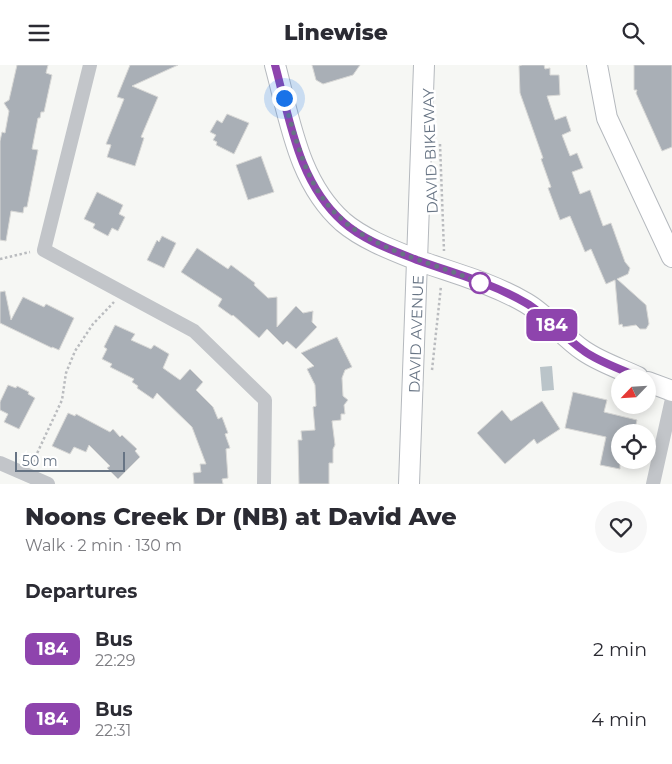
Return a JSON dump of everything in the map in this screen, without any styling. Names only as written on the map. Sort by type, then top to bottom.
[{"type":"street","points":[[90,65],[44,250],[194,331],[265,400],[264,484]]},
{"type":"street","points":[[275,65],[299,155],[311,181],[328,207],[344,223],[366,237],[418,260],[447,269],[526,303],[584,352],[621,369]]},
{"type":"street","name":"DAVID AVENUE","points":[[409,484],[424,65]]},
{"type":"street","points":[[597,65],[607,118],[672,257]]},
{"type":"street","points":[[656,385],[672,391]]},
{"type":"street","points":[[653,484],[672,399]]},
{"type":"street","points":[[0,463],[48,484]]},
{"type":"path","name":"DAVID BIKEWAY","points":[[439,139],[445,236]]},
{"type":"path","points":[[0,259],[44,250]]},
{"type":"path","points":[[30,468],[62,400],[66,373],[75,351],[93,324],[123,291]]},
{"type":"shaded area","points":[[552,366],[554,390],[542,391],[540,367]]},
{"type":"building","points":[[17,65],[48,65],[46,73],[52,75],[44,112],[41,112],[40,118],[38,118],[32,149],[38,150],[27,207],[24,207],[23,213],[11,211],[6,241],[0,240],[0,141],[2,132],[5,133],[9,111],[4,103],[9,100]]},
{"type":"building","points":[[130,65],[178,65],[132,86],[158,97],[141,137],[144,138],[135,166],[107,157],[111,145],[106,144],[124,99],[117,97]]},
{"type":"building","points":[[312,65],[360,65],[353,75],[323,84],[316,80]]},
{"type":"building","points":[[544,65],[545,69],[550,68],[550,75],[559,75],[560,95],[547,96],[555,120],[566,116],[571,131],[562,135],[570,156],[577,153],[583,168],[572,172],[580,194],[590,190],[603,226],[611,223],[625,262],[630,268],[628,274],[617,279],[646,305],[649,324],[646,329],[640,329],[636,325],[623,327],[622,324],[619,325],[615,280],[606,284],[591,249],[585,252],[570,216],[560,220],[548,188],[551,187],[541,159],[543,158],[520,93],[519,66]]},
{"type":"building","points":[[634,65],[672,65],[672,147],[662,151],[636,93],[637,90],[634,90]]},
{"type":"building","points":[[227,114],[249,123],[234,154],[216,145],[217,142],[213,140],[216,135],[210,132],[217,120],[222,123]]},
{"type":"building","points":[[261,156],[274,192],[248,200],[236,165]]},
{"type":"building","points":[[97,192],[123,205],[119,214],[125,217],[118,231],[112,228],[108,236],[93,228],[95,224],[84,219]]},
{"type":"building","points":[[162,236],[176,243],[164,268],[147,260],[157,240],[159,242]]},
{"type":"building","points":[[197,248],[228,269],[231,265],[255,283],[254,285],[268,298],[277,297],[277,327],[296,306],[303,313],[313,311],[312,322],[317,327],[296,349],[287,341],[283,345],[267,329],[259,338],[233,315],[218,306],[222,299],[181,272]]},
{"type":"building","points":[[5,291],[11,320],[23,297],[44,307],[46,304],[74,318],[59,350],[0,323],[0,292]]},
{"type":"building","points":[[115,325],[135,334],[131,340],[151,349],[154,345],[169,354],[163,368],[180,380],[190,369],[203,382],[196,390],[213,407],[218,419],[222,417],[228,433],[225,434],[230,448],[226,449],[228,478],[222,479],[223,484],[194,484],[193,473],[201,472],[200,464],[206,464],[192,427],[157,393],[153,399],[137,388],[138,386],[132,382],[134,379],[110,367],[112,364],[102,359],[107,349],[104,347]]},
{"type":"building","points":[[337,337],[352,367],[345,370],[342,378],[343,396],[348,400],[344,405],[345,414],[341,414],[341,420],[332,421],[335,445],[333,449],[333,463],[329,463],[329,484],[299,484],[298,440],[302,440],[301,431],[315,430],[313,407],[316,406],[315,385],[307,369],[314,366],[301,353]]},
{"type":"building","points":[[8,385],[16,388],[17,386],[29,392],[28,394],[35,398],[19,429],[4,422],[8,414],[0,410],[0,402]]},
{"type":"building","points":[[573,392],[607,400],[604,412],[637,420],[636,424],[611,424],[611,467],[600,465],[606,437],[565,428]]},
{"type":"building","points":[[542,401],[560,429],[537,444],[534,439],[505,464],[477,433],[502,410],[511,421]]},
{"type":"building","points":[[68,413],[75,416],[76,414],[110,432],[113,429],[120,437],[122,435],[137,449],[135,451],[140,457],[118,479],[107,468],[110,466],[89,445],[86,452],[74,447],[70,454],[52,446]]},
{"type":"bus line","name":"184","points":[[275,65],[299,155],[311,181],[328,207],[344,223],[366,237],[397,251],[447,269],[526,303],[584,352],[621,369]]},
{"type":"route","points":[[284,98],[299,155],[311,181],[328,207],[344,223],[366,237],[418,260],[447,269],[482,284],[480,283]]}]
